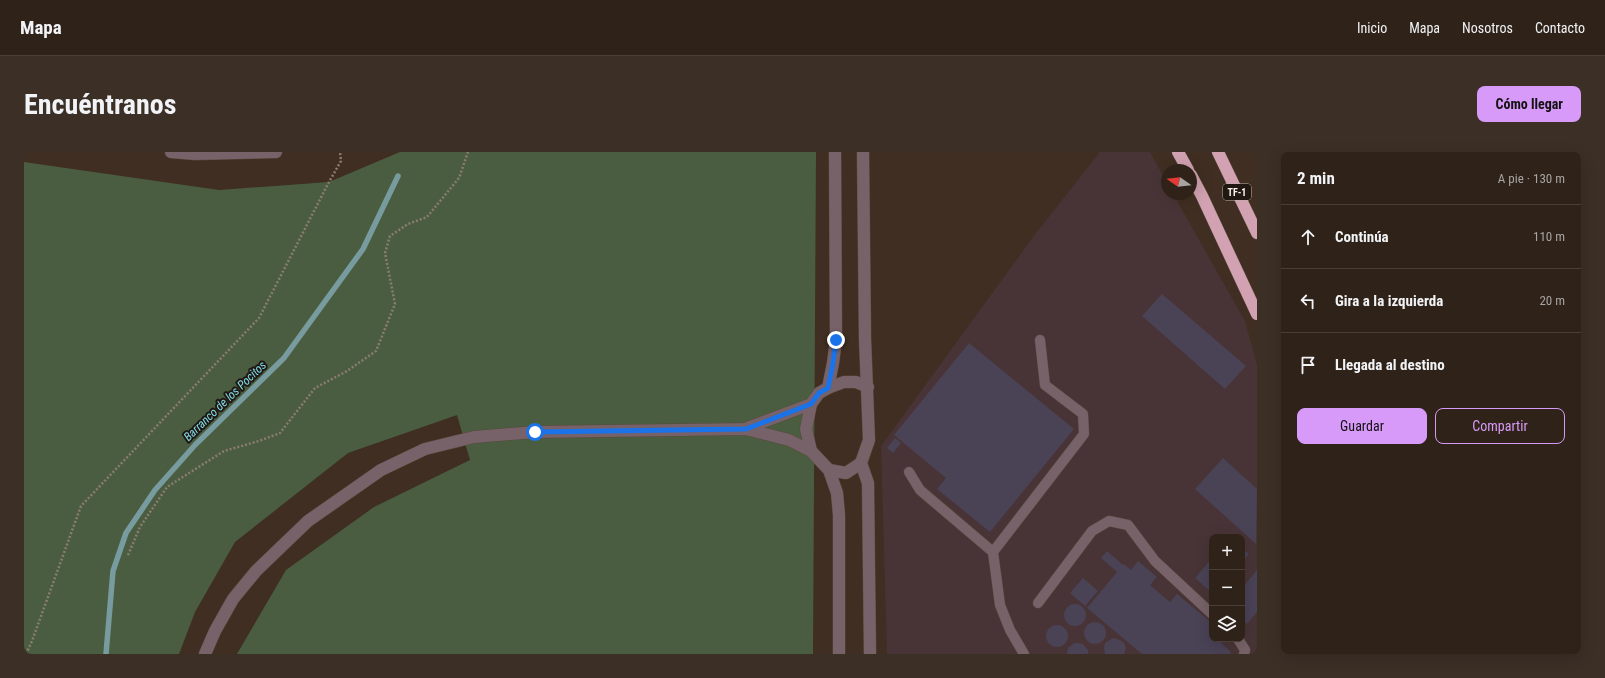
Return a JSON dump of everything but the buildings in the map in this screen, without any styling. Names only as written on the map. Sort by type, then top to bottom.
[{"type":"highway","points":[[1178,152],[1185,164]]},
{"type":"highway","name":"TF-1","points":[[1218,152],[1257,233]]},
{"type":"highway","points":[[1197,186],[1257,314]]},
{"type":"street","points":[[171,152],[195,154],[276,152]]},
{"type":"street","points":[[828,388],[836,340],[835,152]]},
{"type":"street","points":[[829,470],[846,473],[861,463],[869,440],[863,152]]},
{"type":"street","points":[[811,451],[806,429],[811,404],[819,393],[844,382],[856,382],[868,386]]},
{"type":"street","points":[[746,429],[811,404]]},
{"type":"street","points":[[204,654],[233,599],[256,571],[308,521],[376,474],[425,449],[474,437],[535,432],[746,429],[790,440],[811,451],[829,470],[837,493],[839,654]]},
{"type":"street","points":[[861,463],[868,483],[870,654]]},
{"type":"lane","points":[[993,552],[1084,434],[1083,414],[1045,385],[1040,340]]},
{"type":"lane","points":[[909,472],[920,490],[993,552],[1000,605],[1010,630],[1024,654]]},
{"type":"lane","points":[[1038,603],[1092,531],[1109,521],[1128,525],[1156,561],[1209,611]]},
{"type":"lane","points":[[1240,642],[1245,650],[1244,654]]},
{"type":"path","points":[[26,654],[81,506],[259,318],[341,161],[340,152]]},
{"type":"path","points":[[128,555],[140,527],[167,487],[224,451],[280,433],[315,388],[347,370],[376,351],[394,304],[385,252],[390,236],[408,224],[427,217],[458,178],[468,152]]},
{"type":"shaded area","points":[[1100,152],[1150,152],[1161,172],[1161,200],[1176,200],[1245,321],[1257,365],[1257,654],[887,654],[881,446],[1036,233]]},
{"type":"green space","points":[[400,152],[816,152],[813,654],[237,654],[286,570],[374,507],[470,460],[457,415],[348,453],[235,542],[195,612],[179,654],[24,654],[24,162],[219,190],[329,182]]},
{"type":"waterway","name":"Barranco de los Pocitos","points":[[106,654],[113,571],[126,533],[155,490],[195,445],[284,358],[363,249],[398,176]]},
{"type":"route","points":[[535,432],[746,429],[811,404],[819,393],[828,388],[836,340]]}]
